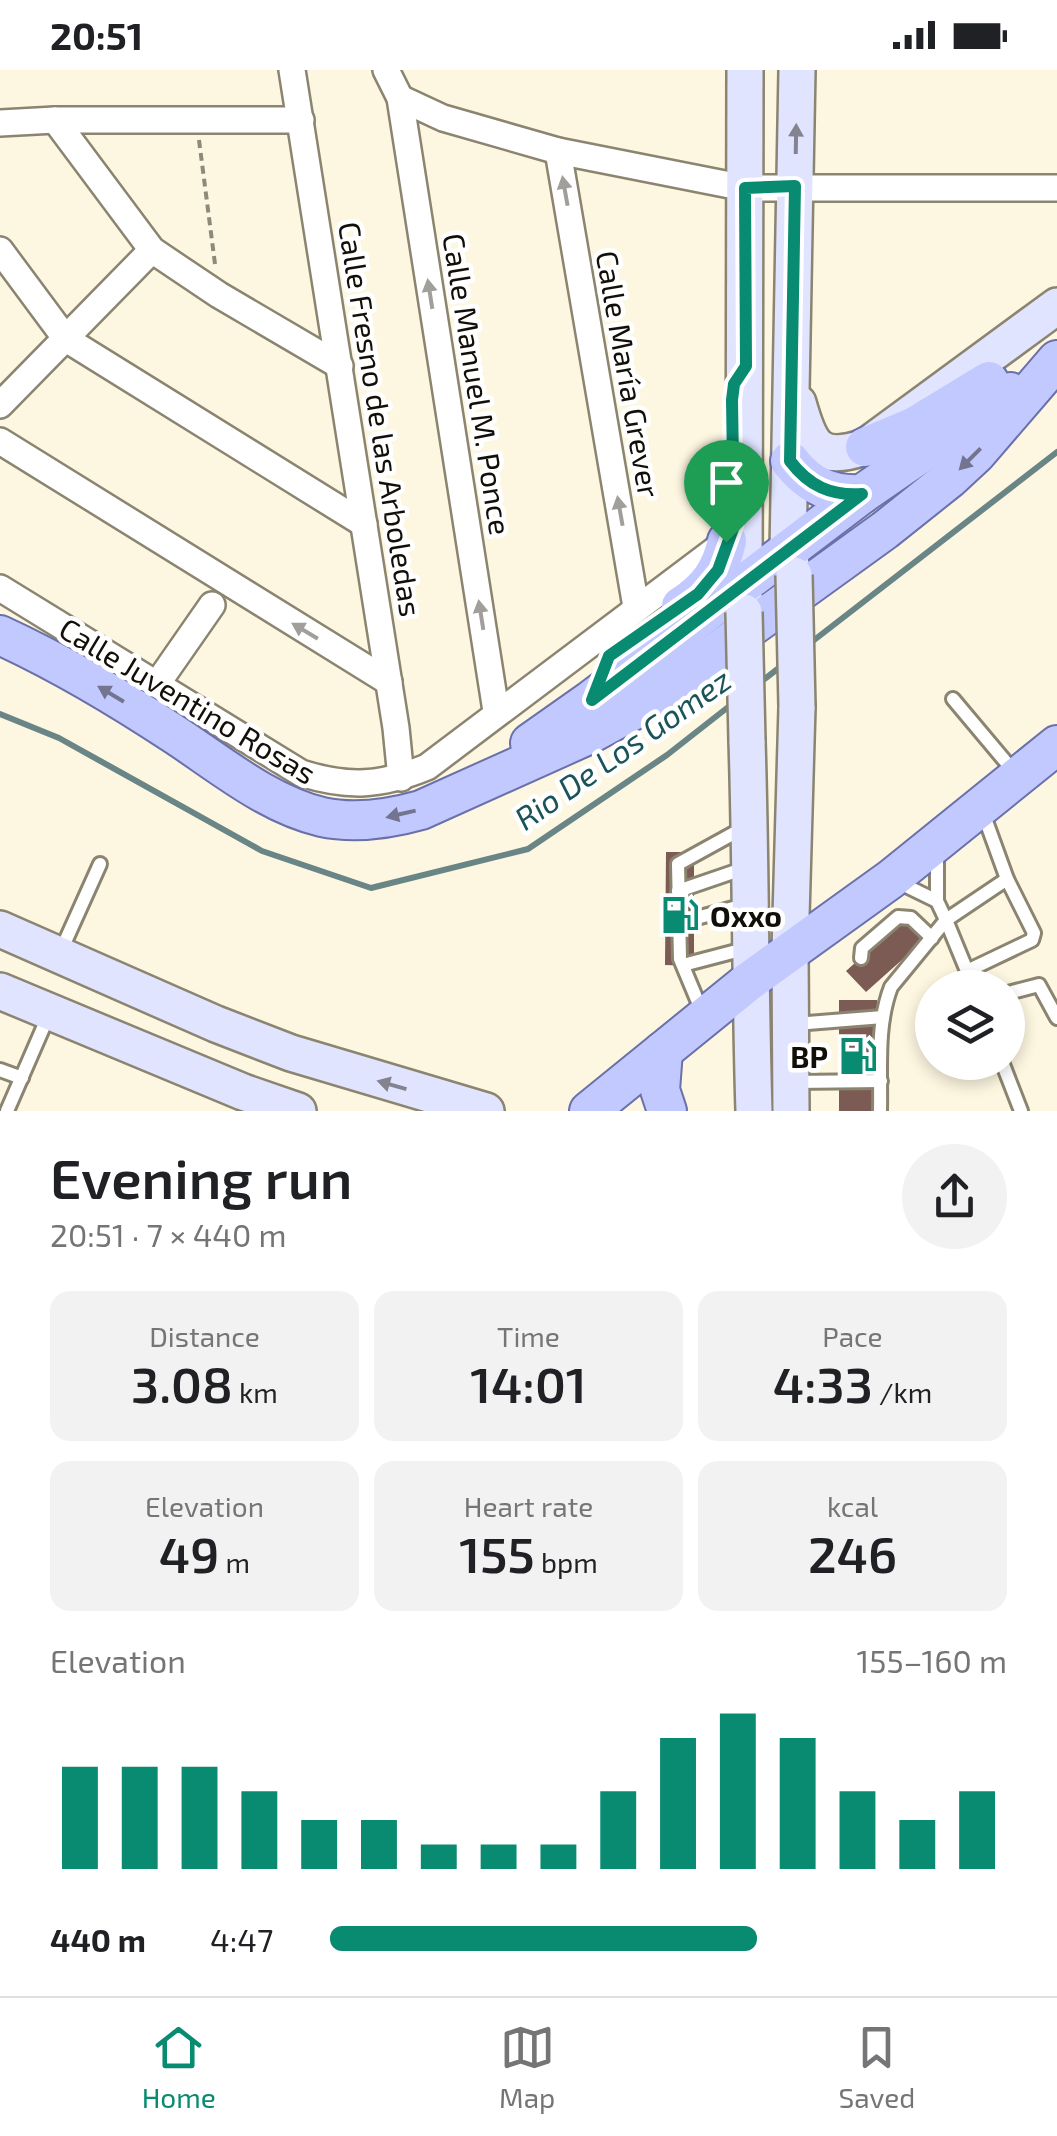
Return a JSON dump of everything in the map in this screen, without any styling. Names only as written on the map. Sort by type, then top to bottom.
[{"type":"main road","points":[[746,70],[744,598],[754,1111]]},
{"type":"main road","points":[[797,70],[790,461],[797,707],[790,951],[799,1093]]},
{"type":"main road","points":[[865,447],[1057,306]]},
{"type":"main road","points":[[791,378],[807,434],[817,448],[831,454],[865,447],[915,426],[994,378],[1057,359]]},
{"type":"main road","points":[[452,796],[744,598],[791,563],[862,494],[1057,359]]},
{"type":"main road","points":[[0,635],[112,693],[278,802],[323,817],[395,817],[588,735],[659,694],[949,479],[976,454],[1057,359]]},
{"type":"main road","points":[[790,461],[822,489],[837,494],[862,494]]},
{"type":"main road","points":[[592,700],[609,656],[698,594],[718,570],[726,542]]},
{"type":"main road","points":[[589,1111],[705,1019],[749,965],[790,951],[891,879],[1057,745]]},
{"type":"main road","points":[[0,929],[291,1052],[486,1111]]},
{"type":"main road","points":[[0,991],[298,1111]]},
{"type":"main road","points":[[663,1052],[660,1090],[667,1111]]},
{"type":"street","name":"Calle Fresno de las Arboledas","points":[[292,70],[401,778]]},
{"type":"street","name":"Calle Manuel M. Ponce","points":[[386,70],[400,98],[496,712]]},
{"type":"street","points":[[400,98],[443,118],[558,151],[745,188],[1057,188]]},
{"type":"street","points":[[55,120],[152,250],[219,295],[340,366]]},
{"type":"street","points":[[0,123],[301,120]]},
{"type":"street","name":"Calle María Grever","points":[[558,151],[636,607]]},
{"type":"street","points":[[0,250],[66,339],[364,524]]},
{"type":"street","points":[[0,405],[152,250]]},
{"type":"street","points":[[726,542],[734,526],[732,400],[734,384],[746,366]]},
{"type":"street","points":[[0,441],[389,682]]},
{"type":"street","name":"Calle Juventino Rosas","points":[[0,588],[301,774],[332,783],[366,784],[401,778],[427,766],[726,542]]},
{"type":"street","points":[[157,684],[212,605]]},
{"type":"lane","points":[[953,699],[1018,777]]},
{"type":"lane","points":[[970,970],[1032,940],[1034,933],[1007,879],[980,806]]},
{"type":"lane","points":[[705,1019],[678,944],[679,862],[750,825]]},
{"type":"lane","points":[[937,841],[937,902],[968,970]]},
{"type":"lane","points":[[59,955],[100,864]]},
{"type":"lane","points":[[678,890],[750,866]]},
{"type":"lane","points":[[891,879],[937,902]]},
{"type":"lane","points":[[880,1111],[886,982],[946,920],[1007,879]]},
{"type":"lane","points":[[678,923],[751,904]]},
{"type":"lane","points":[[861,958],[862,948],[898,918],[912,918],[932,938]]},
{"type":"lane","points":[[683,965],[749,965]]},
{"type":"lane","points":[[1025,988],[1039,985],[1057,1018]]},
{"type":"lane","points":[[6,1104],[22,1078],[50,1012]]},
{"type":"lane","points":[[796,1024],[882,1017]]},
{"type":"lane","points":[[0,1070],[22,1078]]},
{"type":"lane","points":[[1009,1080],[1021,1111]]},
{"type":"lane","points":[[799,1093],[881,1081]]},
{"type":"path","points":[[196,120],[219,295]]},
{"type":"building","name":"Oxxo","points":[[666,852],[694,852],[694,966],[665,965]]},
{"type":"building","name":"BP","points":[[904,919],[923,941],[866,992],[846,971]]},
{"type":"building","name":"BP","points":[[839,1000],[877,1000],[877,1111],[839,1111]]},
{"type":"waterway","name":"Rio De Los Gomez","points":[[809,644],[1057,452]]},
{"type":"waterway","name":"Rio De Los Gomez","points":[[758,684],[784,664]]},
{"type":"waterway","name":"Rio De Los Gomez","points":[[0,714],[59,738],[262,851],[371,888],[528,849],[667,755],[732,704]]},
{"type":"place","name":"Oxxo","points":[[680,915]]},
{"type":"place","name":"BP","points":[[858,1056]]},
{"type":"route","points":[[795,186],[790,461],[822,489],[837,494],[862,494],[592,700],[609,656],[710,583],[724,556],[726,542],[734,526],[732,400],[734,384],[746,366],[745,188],[795,186]]}]
